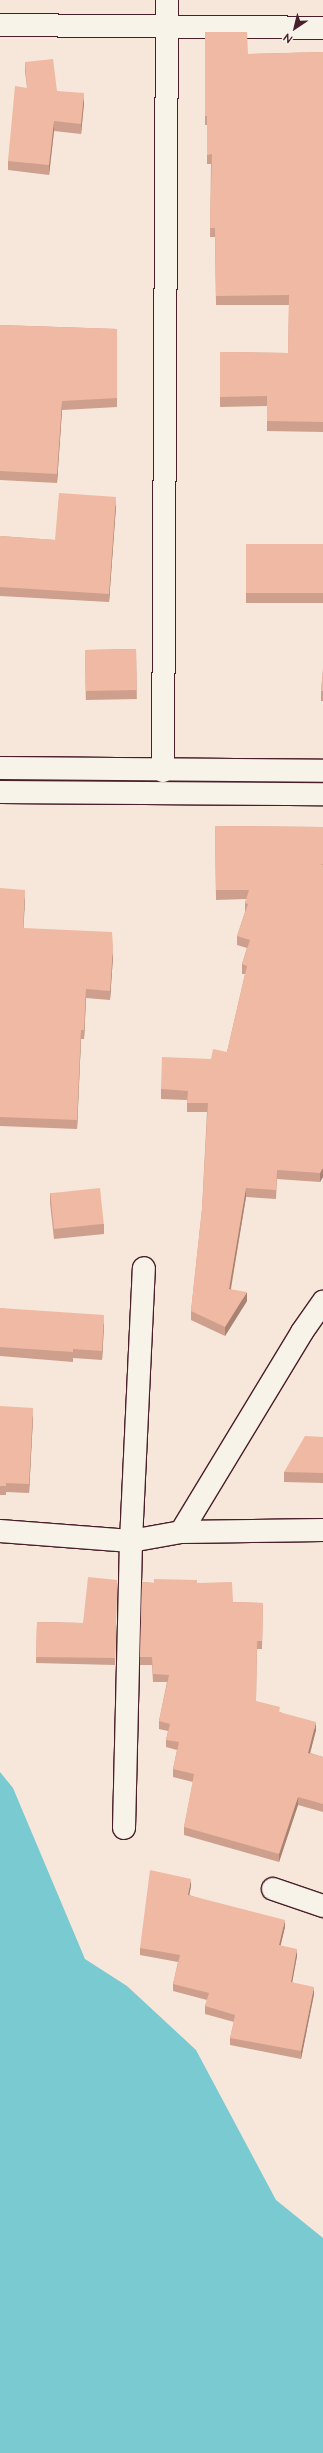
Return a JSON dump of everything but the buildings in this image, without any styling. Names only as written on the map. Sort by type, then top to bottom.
[{"type":"street","points":[[163,771],[167,0]]},
{"type":"street","points":[[0,24],[323,28]]},
{"type":"street","points":[[0,768],[163,771],[323,771]]},
{"type":"street","points":[[0,792],[323,794]]},
{"type":"street","points":[[124,1828],[131,1541],[144,1268]]},
{"type":"street","points":[[181,1532],[302,1332],[323,1302]]},
{"type":"street","points":[[0,1532],[131,1541],[181,1532],[323,1530]]},
{"type":"street","points":[[273,1889],[323,1906]]},
{"type":"water","points":[[0,1772],[13,1788],[85,1959],[127,1986],[196,2050],[276,2200],[323,2238],[323,2453],[0,2453]]}]
